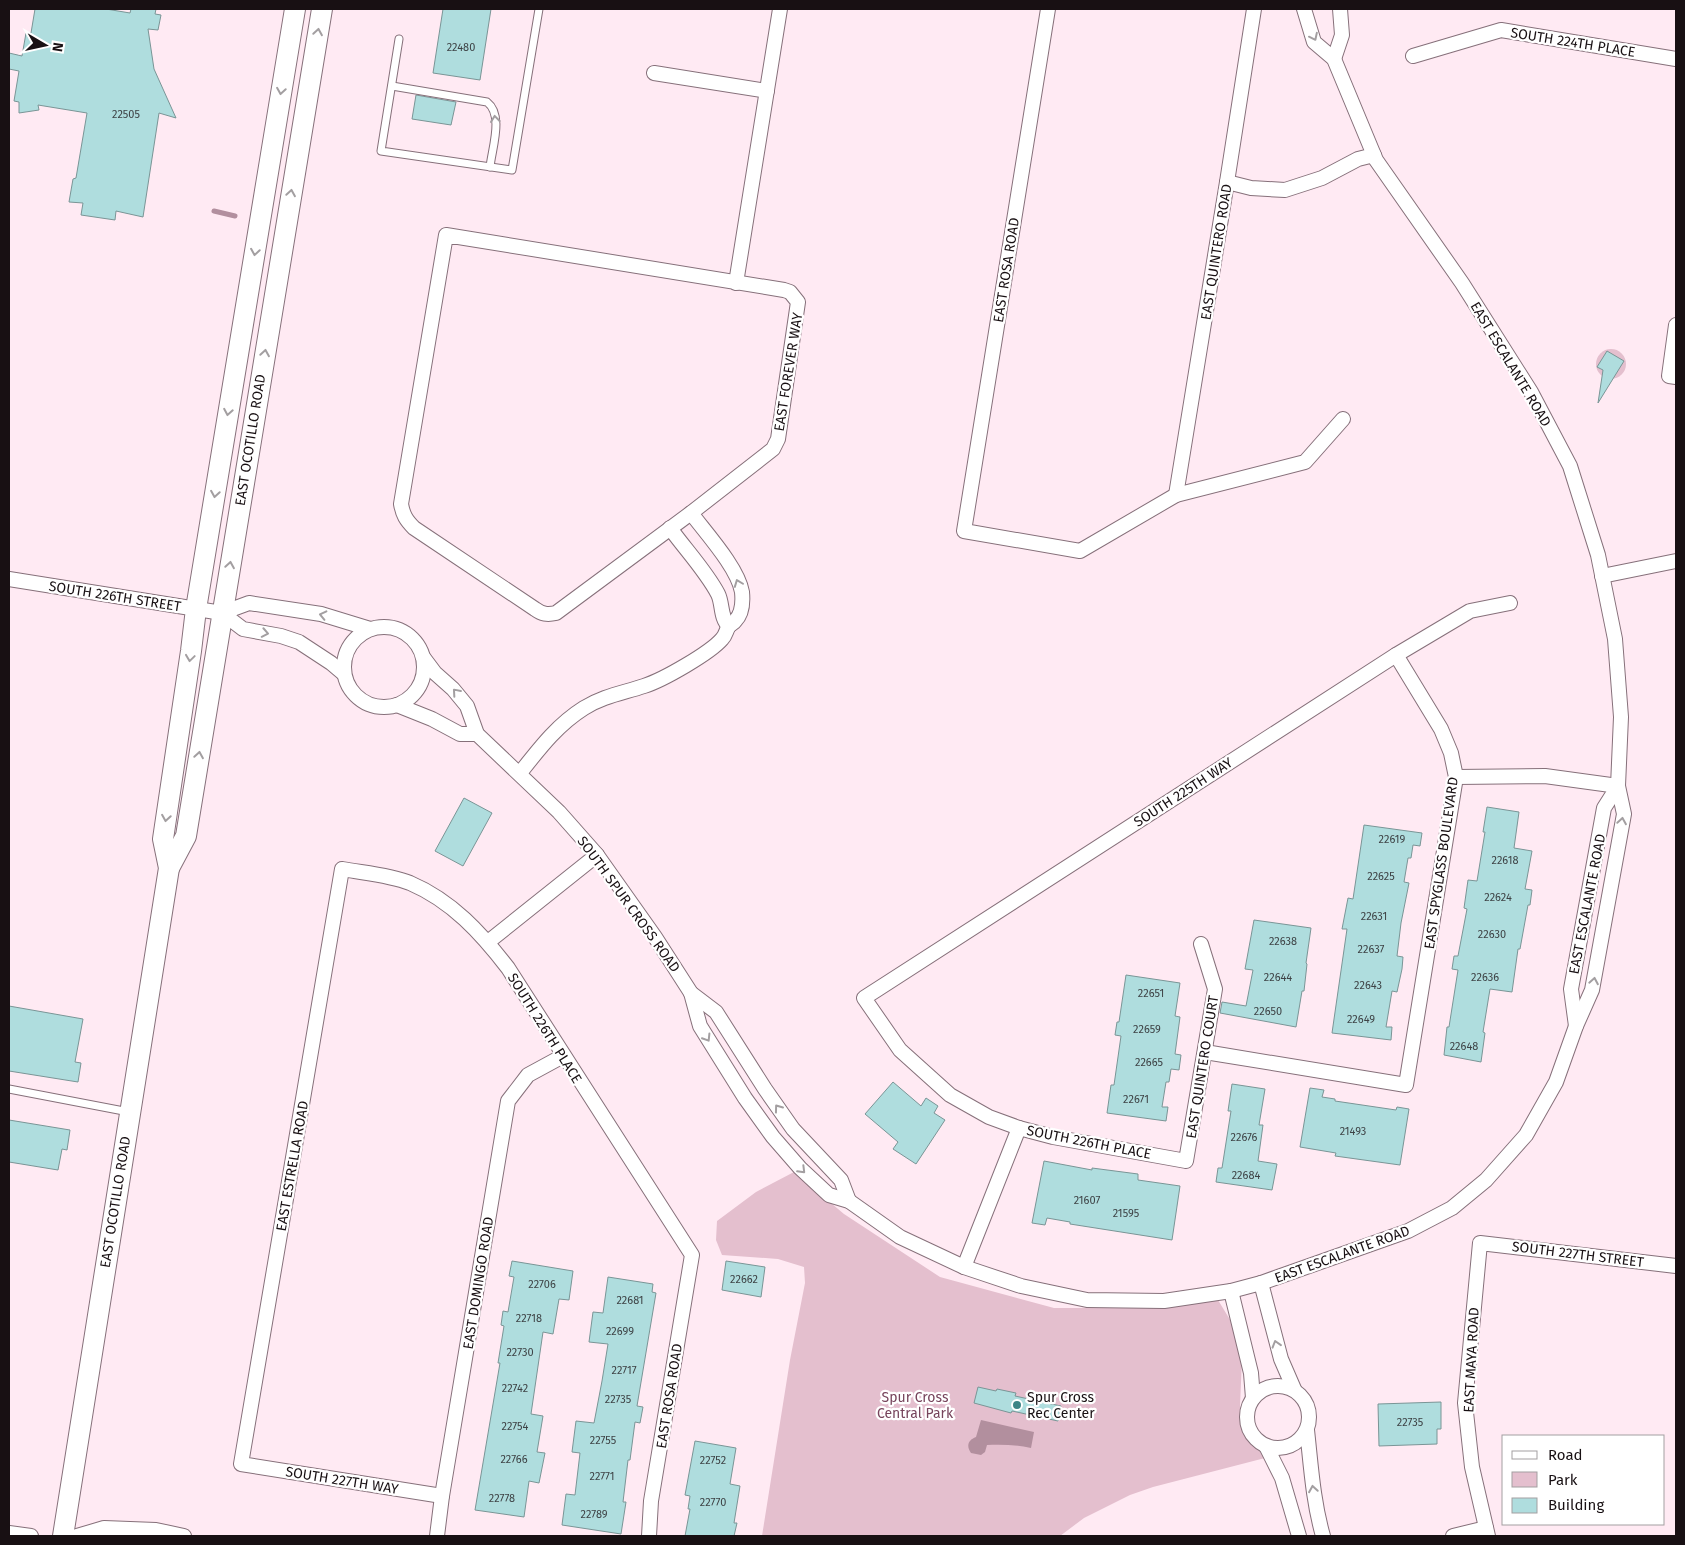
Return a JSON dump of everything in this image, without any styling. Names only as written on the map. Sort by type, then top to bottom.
[{"type":"main road","name":"EAST OCOTILLO ROAD","points":[[63,1536],[168,868],[163,838],[196,609],[295,9]]},
{"type":"main road","name":"EAST OCOTILLO ROAD","points":[[168,868],[186,836],[322,9]]},
{"type":"street","points":[[736,283],[780,9]]},
{"type":"street","name":"EAST ROSA ROAD","points":[[1048,9],[964,531],[1080,551],[1176,495]]},
{"type":"street","name":"EAST QUINTERO ROAD","points":[[1176,495],[1254,9]]},
{"type":"street","name":"EAST ESCALANTE ROAD","points":[[1244,1288],[1408,1231],[1452,1208],[1486,1180],[1526,1135],[1556,1082],[1576,1026],[1592,990],[1624,814],[1618,786],[1621,717],[1615,639],[1598,555],[1570,466],[1531,392],[1462,283],[1374,155],[1334,59],[1314,42],[1304,9]]},
{"type":"street","points":[[1334,59],[1342,35],[1340,9]]},
{"type":"street","name":"SOUTH 224TH PLACE","points":[[1413,56],[1501,30],[1676,59]]},
{"type":"street","points":[[654,73],[767,91]]},
{"type":"street","points":[[1227,182],[1251,188],[1285,190],[1322,178],[1358,160],[1374,155]]},
{"type":"street","name":"EAST FOREVER WAY","points":[[446,235],[736,283],[784,290],[795,297],[798,302],[776,445],[770,453],[567,606],[556,613],[543,614],[408,522],[404,515],[402,504],[446,235]]},
{"type":"street","points":[[1672,376],[1676,325]]},
{"type":"street","points":[[1176,495],[1305,462],[1343,418]]},
{"type":"street","points":[[520,773],[548,739],[569,719],[599,700],[644,686],[670,674],[717,644],[726,634],[729,626],[735,622],[742,607],[742,594],[739,582],[732,569],[691,513]]},
{"type":"street","points":[[670,528],[718,595],[725,623],[729,626]]},
{"type":"street","points":[[1602,576],[1676,561]]},
{"type":"street","name":"SOUTH 226TH STREET","points":[[9,579],[222,613]]},
{"type":"street","name":"SOUTH 225TH WAY","points":[[864,998],[1396,655],[1470,611],[1510,603]]},
{"type":"street","name":"SOUTH SPUR CROSS ROAD","points":[[222,613],[249,604],[322,614],[370,629],[381,626],[392,627],[412,637],[435,673],[453,688],[467,706],[477,734],[559,812],[597,855],[655,937],[691,993],[700,1026],[745,1098],[773,1137],[800,1168],[829,1195],[850,1201],[900,1237],[964,1267],[1021,1286],[1087,1300],[1164,1301],[1244,1288]]},
{"type":"street","points":[[222,613],[243,628],[299,642],[344,674]]},
{"type":"street","points":[[370,629],[358,636],[349,646],[344,660],[344,674],[348,685],[363,702],[386,708],[408,700],[417,691],[422,680],[424,669],[423,657]]},
{"type":"street","name":"EAST SPYGLASS BOULEVARD","points":[[1205,1052],[1406,1085],[1456,777],[1451,753],[1441,729],[1396,655]]},
{"type":"street","points":[[397,705],[432,719],[460,734],[477,734]]},
{"type":"street","points":[[1456,777],[1545,776],[1618,786]]},
{"type":"street","name":"EAST ESCALANTE ROAD","points":[[1576,1026],[1571,989],[1604,808],[1618,786]]},
{"type":"street","points":[[488,942],[597,855]]},
{"type":"street","name":"SOUTH 226TH PLACE","points":[[342,869],[409,883],[443,900],[488,942],[508,968],[692,1255]]},
{"type":"street","name":"EAST ESTRELLA ROAD","points":[[241,1464],[342,869]]},
{"type":"street","name":"EAST QUINTERO COURT","points":[[1186,1161],[1215,989],[1201,944]]},
{"type":"street","name":"SOUTH SPUR CROSS ROAD","points":[[691,993],[716,1012],[793,1129],[842,1180],[850,1201]]},
{"type":"street","name":"SOUTH 226TH PLACE","points":[[864,998],[900,1050],[950,1095],[989,1117],[1019,1128],[1053,1137],[1186,1161]]},
{"type":"street","name":"EAST DOMINGO ROAD","points":[[437,1536],[442,1496],[508,1101],[528,1075],[563,1056]]},
{"type":"street","points":[[964,1267],[1019,1128]]},
{"type":"street","name":"SOUTH 227TH STREET","points":[[1480,1243],[1676,1266]]},
{"type":"street","name":"EAST MAYA ROAD","points":[[1480,1243],[1465,1403],[1472,1467],[1487,1532]]},
{"type":"street","name":"EAST ROSA ROAD","points":[[649,1536],[651,1501],[692,1255]]},
{"type":"street","points":[[1261,1283],[1281,1359],[1294,1389],[1307,1403],[1309,1412],[1307,1430],[1310,1471],[1318,1519],[1323,1536]]},
{"type":"street","points":[[1231,1291],[1251,1373],[1253,1398]]},
{"type":"street","points":[[1294,1389],[1286,1386],[1268,1387],[1260,1391],[1253,1398],[1247,1415],[1248,1425],[1252,1434],[1266,1446],[1282,1478],[1299,1536]]},
{"type":"street","points":[[1266,1446],[1276,1448],[1294,1444],[1307,1430]]},
{"type":"street","name":"SOUTH 227TH WAY","points":[[241,1464],[442,1496]]},
{"type":"street","points":[[77,1536],[104,1528],[156,1530],[184,1536]]},
{"type":"street","points":[[1453,1536],[1487,1532]]},
{"type":"street","points":[[12,1534],[32,1536]]},
{"type":"lane","points":[[398,38],[381,151],[512,170],[539,9]]},
{"type":"lane","points":[[392,86],[487,102],[492,106],[497,121],[490,167]]},
{"type":"lane","points":[[9,1090],[130,1112]]},
{"type":"green space","points":[[1611,349],[1622,353],[1626,364],[1622,375],[1611,379],[1600,375],[1596,364],[1600,353]]},
{"type":"green space","name":"Spur Cross Central Park","points":[[794,1172],[844,1214],[940,1277],[1054,1308],[1146,1308],[1218,1300],[1232,1323],[1242,1359],[1240,1406],[1247,1431],[1265,1458],[1153,1487],[1130,1495],[1084,1518],[1060,1536],[762,1536],[790,1360],[805,1283],[804,1267],[778,1259],[722,1255],[716,1240],[717,1221],[756,1192]]},
{"type":"shaded area","points":[[981,1420],[1034,1432],[1031,1448],[987,1445],[985,1452],[981,1455],[971,1453],[969,1444],[976,1437]]},
{"type":"building","points":[[35,9],[106,9],[130,13],[131,9],[156,9],[155,14],[161,15],[158,30],[148,29],[154,69],[176,118],[159,113],[143,217],[116,211],[115,220],[81,215],[83,203],[69,202],[73,179],[76,178],[87,113],[38,105],[39,110],[19,113],[19,102],[14,101],[19,71],[9,69],[9,53],[22,56],[26,33],[31,33]]},
{"type":"building","points":[[443,9],[491,9],[480,80],[433,73]]},
{"type":"building","points":[[416,95],[456,102],[451,125],[412,119]]},
{"type":"building","points":[[1607,351],[1624,361],[1598,403],[1603,370],[1597,367]]},
{"type":"building","points":[[464,798],[492,813],[463,866],[435,851]]},
{"type":"building","points":[[1487,807],[1519,812],[1514,848],[1532,851],[1525,889],[1532,890],[1520,949],[1518,949],[1512,992],[1490,989],[1483,1032],[1485,1033],[1481,1062],[1444,1055],[1447,1027],[1449,1027],[1458,970],[1452,969],[1454,956],[1458,956],[1467,909],[1464,908],[1468,880],[1477,881]]},
{"type":"building","points":[[1364,825],[1422,833],[1420,846],[1413,845],[1411,858],[1408,858],[1404,882],[1409,883],[1397,956],[1403,957],[1402,969],[1397,992],[1392,991],[1386,1027],[1392,1027],[1391,1040],[1332,1033],[1347,929],[1342,929],[1348,898],[1353,899]]},
{"type":"building","points":[[1254,920],[1311,928],[1304,991],[1302,991],[1296,1027],[1220,1013],[1222,1002],[1246,1006],[1253,970],[1245,969]]},
{"type":"building","points":[[1126,975],[1180,983],[1175,1016],[1180,1017],[1175,1054],[1181,1055],[1179,1070],[1171,1069],[1169,1082],[1166,1082],[1162,1107],[1168,1107],[1166,1121],[1107,1113],[1111,1085],[1114,1085],[1121,1036],[1115,1035],[1117,1022],[1119,1022]]},
{"type":"building","points":[[9,1006],[83,1019],[75,1062],[81,1063],[78,1082],[9,1071]]},
{"type":"building","points":[[893,1082],[921,1106],[926,1098],[938,1106],[934,1113],[945,1120],[916,1164],[893,1149],[898,1142],[865,1114]]},
{"type":"building","points":[[1232,1084],[1265,1089],[1259,1125],[1263,1125],[1258,1161],[1277,1164],[1272,1190],[1216,1182],[1218,1168],[1222,1168],[1231,1111],[1228,1111]]},
{"type":"building","points":[[1310,1088],[1324,1090],[1322,1097],[1335,1099],[1335,1101],[1396,1110],[1397,1107],[1409,1109],[1400,1165],[1335,1156],[1336,1153],[1300,1147]]},
{"type":"building","points":[[9,1120],[70,1130],[67,1150],[62,1149],[58,1170],[9,1162]]},
{"type":"building","points":[[1044,1161],[1092,1170],[1092,1168],[1138,1174],[1138,1180],[1180,1186],[1172,1240],[1070,1224],[1070,1222],[1047,1218],[1045,1225],[1032,1223]]},
{"type":"building","points":[[512,1261],[573,1271],[569,1300],[559,1299],[553,1334],[543,1332],[531,1414],[543,1416],[537,1452],[545,1453],[539,1483],[529,1481],[524,1517],[475,1510],[500,1363],[498,1363],[504,1326],[501,1325],[503,1311],[508,1312],[514,1277],[509,1276]]},
{"type":"building","points":[[726,1261],[765,1267],[761,1297],[722,1290]]},
{"type":"building","points":[[608,1277],[653,1284],[652,1292],[656,1293],[637,1406],[643,1407],[640,1423],[635,1422],[630,1460],[628,1460],[623,1502],[626,1502],[621,1534],[562,1525],[566,1494],[575,1495],[580,1453],[572,1452],[576,1421],[594,1423],[602,1381],[608,1344],[589,1342],[593,1312],[603,1313]]},
{"type":"building","name":"Spur Cross Rec Center","points":[[978,1387],[1016,1393],[1015,1396],[1061,1406],[1058,1421],[1012,1411],[1011,1413],[974,1403]]},
{"type":"building","points":[[1441,1402],[1441,1429],[1437,1429],[1437,1444],[1379,1446],[1378,1404]]},
{"type":"building","points":[[695,1441],[736,1448],[730,1484],[740,1486],[734,1523],[737,1523],[734,1536],[685,1536],[690,1509],[688,1509],[690,1496],[685,1495]]},
{"type":"waterway","points":[[214,211],[235,216]]},
{"type":"place","name":"Spur Cross Rec Center","points":[[1017,1405]]}]
